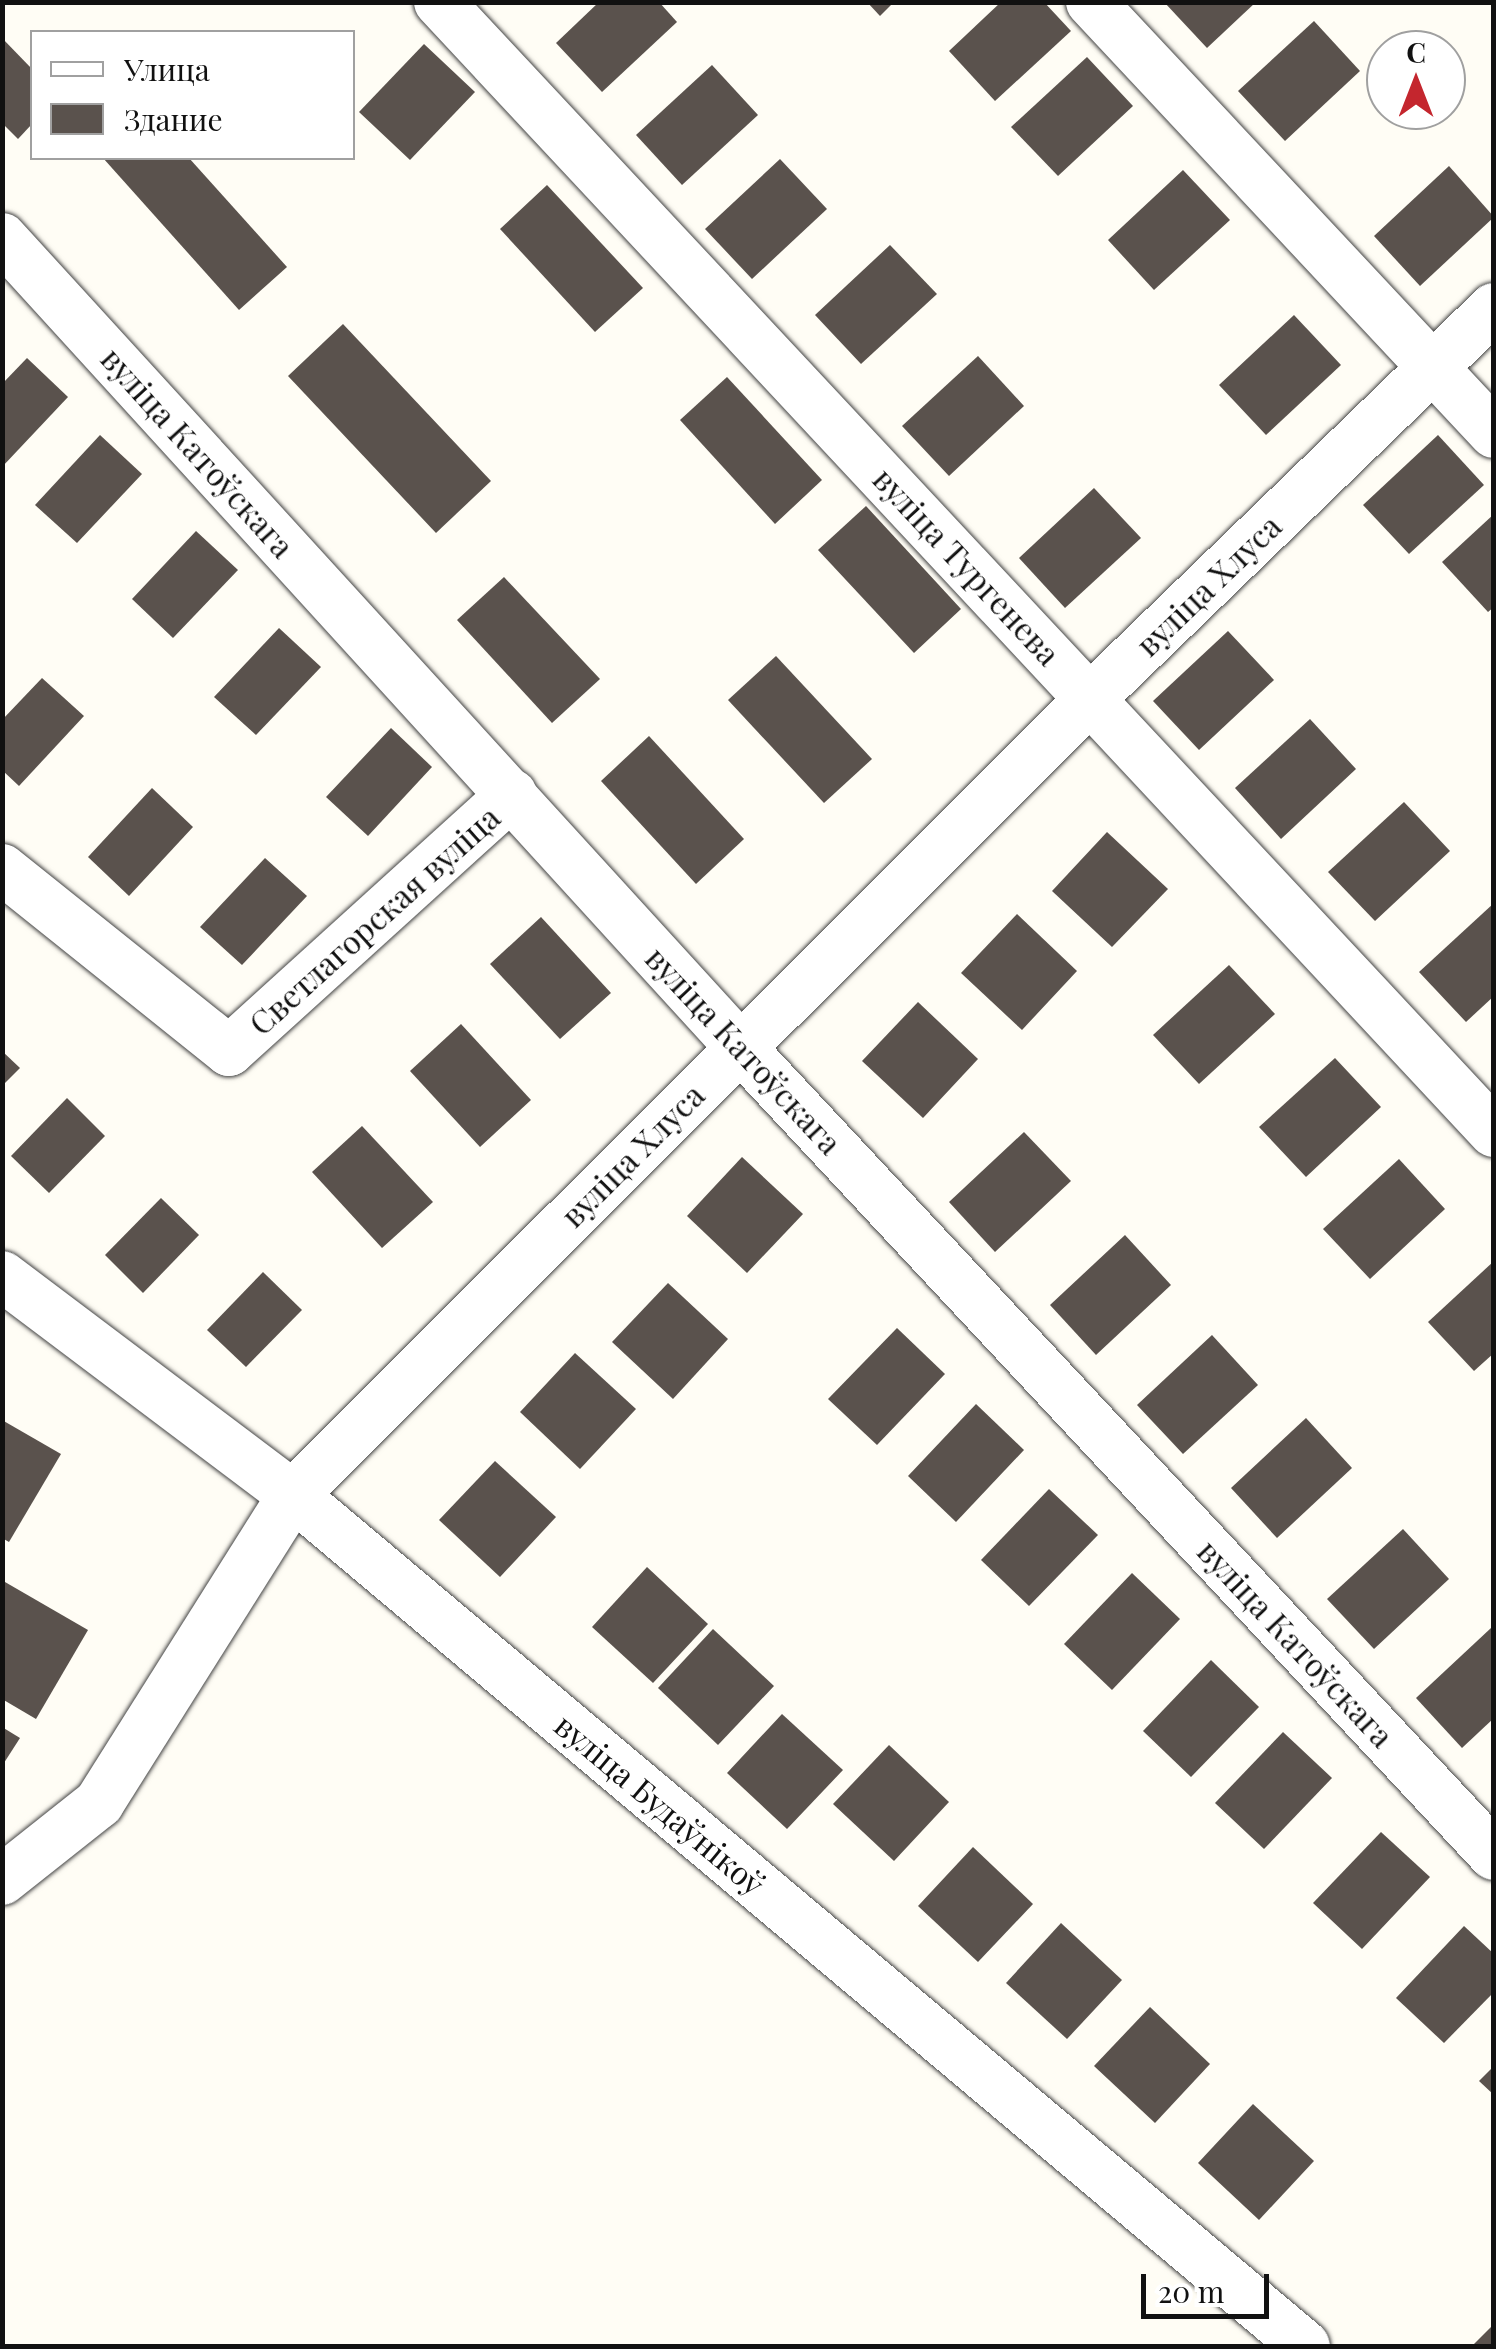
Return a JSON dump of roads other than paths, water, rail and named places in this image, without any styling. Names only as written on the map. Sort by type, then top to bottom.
[{"type":"street","name":"вуліца Тургенева","points":[[439,2],[1494,1132]]},
{"type":"street","points":[[1091,2],[1428,370],[1494,433]]},
{"type":"street","name":"вуліца Катоўскага","points":[[2,238],[740,1047],[1494,1855]]},
{"type":"street","name":"вуліца Хлуса","points":[[2,1880],[99,1802],[293,1495],[1091,698],[1494,308]]},
{"type":"street","name":"Светлагорская вуліца","points":[[2,869],[229,1051],[512,794]]},
{"type":"street","name":"вуліца Будаўнікоў","points":[[2,1276],[293,1495],[1305,2346]]}]
